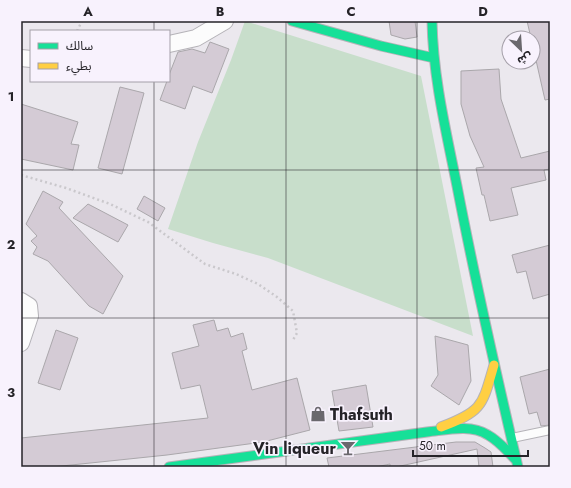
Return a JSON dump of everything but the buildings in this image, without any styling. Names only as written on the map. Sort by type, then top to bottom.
[{"type":"street","points":[[170,44],[196,38],[225,21]]},
{"type":"street","points":[[292,21],[381,46],[434,58]]},
{"type":"street","points":[[432,21],[432,40],[438,91],[469,253],[517,464]]},
{"type":"street","points":[[21,300],[29,306],[30,316],[21,343]]},
{"type":"street","points":[[427,432],[464,418],[481,404],[487,392],[494,363]]},
{"type":"street","points":[[169,467],[427,432],[463,429],[481,431],[493,438],[517,464]]},
{"type":"lane","points":[[512,438],[550,430]]},
{"type":"path","points":[[78,30],[82,21]]},
{"type":"path","points":[[21,175],[66,188],[110,204],[148,222],[205,264],[236,274],[258,284],[277,297],[293,311],[297,332],[293,340]]},
{"type":"green space","points":[[245,21],[421,76],[473,336],[268,258],[168,229],[198,142]]},
{"type":"traffic: fast","points":[[292,21],[381,46],[434,58]]},
{"type":"traffic: fast","points":[[432,21],[437,83],[478,291],[518,467]]},
{"type":"traffic: fast","points":[[169,467],[450,429],[474,430],[488,435],[499,443],[516,460]]},
{"type":"traffic: slow","points":[[441,427],[465,416],[479,405],[487,390],[494,365]]},
{"type":"place","name":"Thafsuth","points":[[318,414]]},
{"type":"place","name":"Vin liqueur","points":[[348,448]]}]
